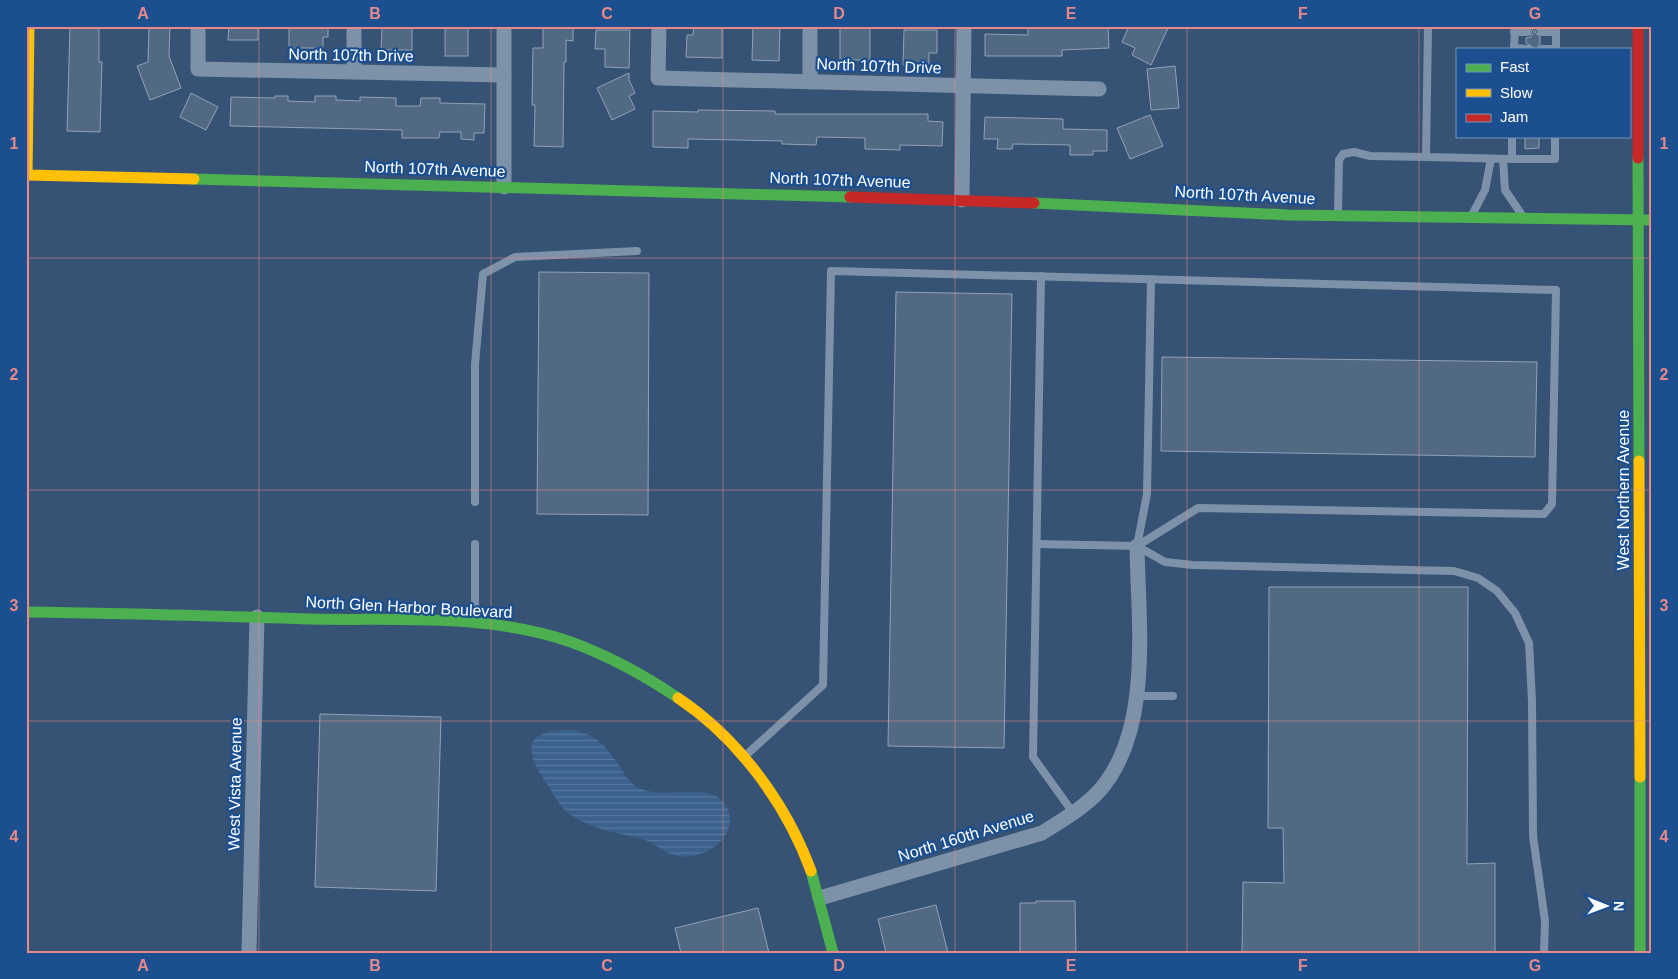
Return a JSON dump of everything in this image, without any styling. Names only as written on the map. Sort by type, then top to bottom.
[{"type":"main road","points":[[27,175],[29,26]]},
{"type":"main road","name":"West Northern Avenue","points":[[1637,27],[1637,220],[1646,547],[1640,953]]},
{"type":"main road","name":"North 107th Avenue","points":[[27,175],[962,200],[1338,216],[1652,220]]},
{"type":"main road","name":"North Glen Harbor Boulevard","points":[[26,612],[474,624],[528,630],[598,652],[665,689],[701,717],[744,757],[791,827],[804,853],[820,898],[833,953]]},
{"type":"street","name":"North 107th Drive","points":[[198,26],[198,69],[504,75]]},
{"type":"street","points":[[354,26],[354,72]]},
{"type":"street","points":[[504,26],[504,187]]},
{"type":"street","name":"North 107th Drive","points":[[659,26],[658,78],[1099,88]]},
{"type":"street","points":[[810,26],[810,82]]},
{"type":"street","points":[[962,200],[964,26]]},
{"type":"street","name":"North 160th Avenue","points":[[820,898],[1012,843],[1042,832],[1074,814],[1100,789],[1122,753],[1135,714],[1137,696],[1137,546]]},
{"type":"street","name":"West Vista Avenue","points":[[249,953],[257,617]]},
{"type":"lane","points":[[1426,157],[1428,26]]},
{"type":"lane","points":[[1528,32],[1514,29],[1514,48],[1528,48]]},
{"type":"lane","points":[[1542,32],[1556,29],[1556,48]]},
{"type":"lane","points":[[1512,138],[1505,190],[1524,219]]},
{"type":"lane","points":[[1338,216],[1339,160],[1343,154],[1354,152],[1370,156],[1508,159],[1555,158],[1555,138]]},
{"type":"lane","points":[[1471,218],[1485,190],[1491,158]]},
{"type":"lane","points":[[475,502],[475,364],[484,274],[515,257],[637,251]]},
{"type":"lane","points":[[744,757],[823,685],[831,271],[1556,290],[1552,504],[1544,514],[1198,508],[1137,546]]},
{"type":"lane","points":[[1041,276],[1033,758],[1074,814]]},
{"type":"lane","points":[[1137,546],[1147,494],[1151,280]]},
{"type":"lane","points":[[474,624],[475,544]]},
{"type":"lane","points":[[1037,544],[1137,546],[1165,562],[1193,565],[1454,571],[1478,578],[1496,591],[1515,613],[1529,643],[1532,701],[1533,836],[1545,921],[1544,953]]},
{"type":"lane","points":[[1137,696],[1173,696]]},
{"type":"water","points":[[575,730],[591,736],[603,745],[628,780],[637,787],[647,791],[658,792],[707,793],[717,797],[724,803],[729,814],[730,824],[726,834],[710,850],[688,857],[677,856],[643,839],[597,828],[571,815],[561,806],[541,776],[535,764],[532,745],[536,738],[544,733]]},
{"type":"building","points":[[70,26],[99,26],[99,62],[102,62],[100,132],[67,131]]},
{"type":"building","points":[[149,26],[170,26],[169,56],[181,88],[150,100],[137,66],[148,62]]},
{"type":"building","points":[[229,26],[258,26],[258,40],[228,40]]},
{"type":"building","points":[[289,26],[328,26],[328,37],[323,37],[323,48],[289,48]]},
{"type":"building","points":[[382,26],[412,26],[412,50],[381,50]]},
{"type":"building","points":[[445,26],[468,26],[468,56],[445,56]]},
{"type":"building","points":[[694,26],[722,26],[722,58],[686,57],[687,35],[693,35]]},
{"type":"building","points":[[753,26],[780,26],[779,61],[752,60]]},
{"type":"building","points":[[840,26],[870,26],[870,60],[840,60]]},
{"type":"building","points":[[1028,26],[1108,26],[1109,48],[1062,50],[1062,56],[985,56],[985,34],[1028,35]]},
{"type":"building","points":[[1129,26],[1169,26],[1151,65],[1132,55],[1135,48],[1122,42]]},
{"type":"building","points":[[1526,26],[1540,26],[1535,32],[1540,37],[1540,44],[1537,48],[1526,43],[1526,38],[1531,37],[1534,32],[1531,27]]},
{"type":"building","points":[[543,27],[573,28],[573,41],[566,40],[566,62],[564,62],[563,147],[534,146],[535,105],[532,105],[533,48],[543,48]]},
{"type":"building","points":[[596,30],[630,30],[629,68],[605,67],[605,49],[595,49]]},
{"type":"building","points":[[904,30],[937,30],[937,53],[929,53],[929,65],[903,65]]},
{"type":"building","points":[[1175,66],[1179,108],[1151,110],[1147,69]]},
{"type":"building","points":[[629,73],[629,80],[635,93],[629,96],[635,109],[612,120],[597,88]]},
{"type":"building","points":[[191,93],[218,107],[206,130],[180,117]]},
{"type":"building","points":[[275,96],[288,96],[288,101],[315,102],[315,96],[336,96],[336,100],[360,101],[360,97],[396,98],[396,106],[420,106],[421,98],[440,98],[440,103],[485,104],[484,133],[474,133],[474,140],[461,139],[461,132],[440,132],[439,138],[402,138],[402,130],[230,126],[231,97],[275,98]]},
{"type":"building","points":[[698,110],[775,111],[775,114],[928,114],[928,121],[943,122],[942,146],[900,145],[900,150],[865,149],[865,138],[817,137],[816,145],[782,144],[782,141],[688,139],[688,148],[653,147],[653,111],[698,112]]},
{"type":"building","points":[[1150,115],[1163,146],[1130,159],[1117,128]]},
{"type":"building","points":[[985,117],[1063,119],[1063,129],[1107,130],[1107,151],[1093,151],[1093,155],[1070,155],[1070,145],[1013,144],[1012,149],[997,149],[998,139],[984,139]]},
{"type":"building","points":[[1525,138],[1539,138],[1539,148],[1525,149]]},
{"type":"building","points":[[539,272],[649,273],[648,515],[537,514]]},
{"type":"building","points":[[896,292],[1012,294],[1004,748],[888,746]]},
{"type":"building","points":[[1162,357],[1537,362],[1535,457],[1161,451]]},
{"type":"building","points":[[1269,587],[1468,587],[1467,864],[1495,863],[1495,953],[1242,953],[1243,882],[1284,883],[1283,828],[1268,828]]},
{"type":"building","points":[[320,714],[441,717],[436,891],[315,887]]},
{"type":"building","points":[[1036,901],[1075,901],[1076,953],[1020,953],[1020,903],[1036,903]]},
{"type":"building","points":[[936,905],[948,953],[886,953],[878,919]]},
{"type":"building","points":[[758,908],[769,953],[681,953],[675,928]]},
{"type":"traffic: fast","points":[[1638,158],[1639,461]]},
{"type":"traffic: fast","points":[[194,179],[850,197]]},
{"type":"traffic: fast","points":[[1034,203],[1289,215],[1652,220]]},
{"type":"traffic: fast","points":[[26,612],[309,619],[442,620],[507,626],[539,633],[585,647],[626,667],[678,698]]},
{"type":"traffic: fast","points":[[1640,777],[1640,953]]},
{"type":"traffic: fast","points":[[811,871],[833,953]]},
{"type":"traffic: slow","points":[[29,26],[27,175],[194,179]]},
{"type":"traffic: slow","points":[[1639,461],[1640,777]]},
{"type":"traffic: slow","points":[[678,698],[721,732],[758,774],[788,821],[811,871]]},
{"type":"traffic: jam","points":[[1638,26],[1638,158]]},
{"type":"traffic: jam","points":[[850,197],[1034,203]]}]
